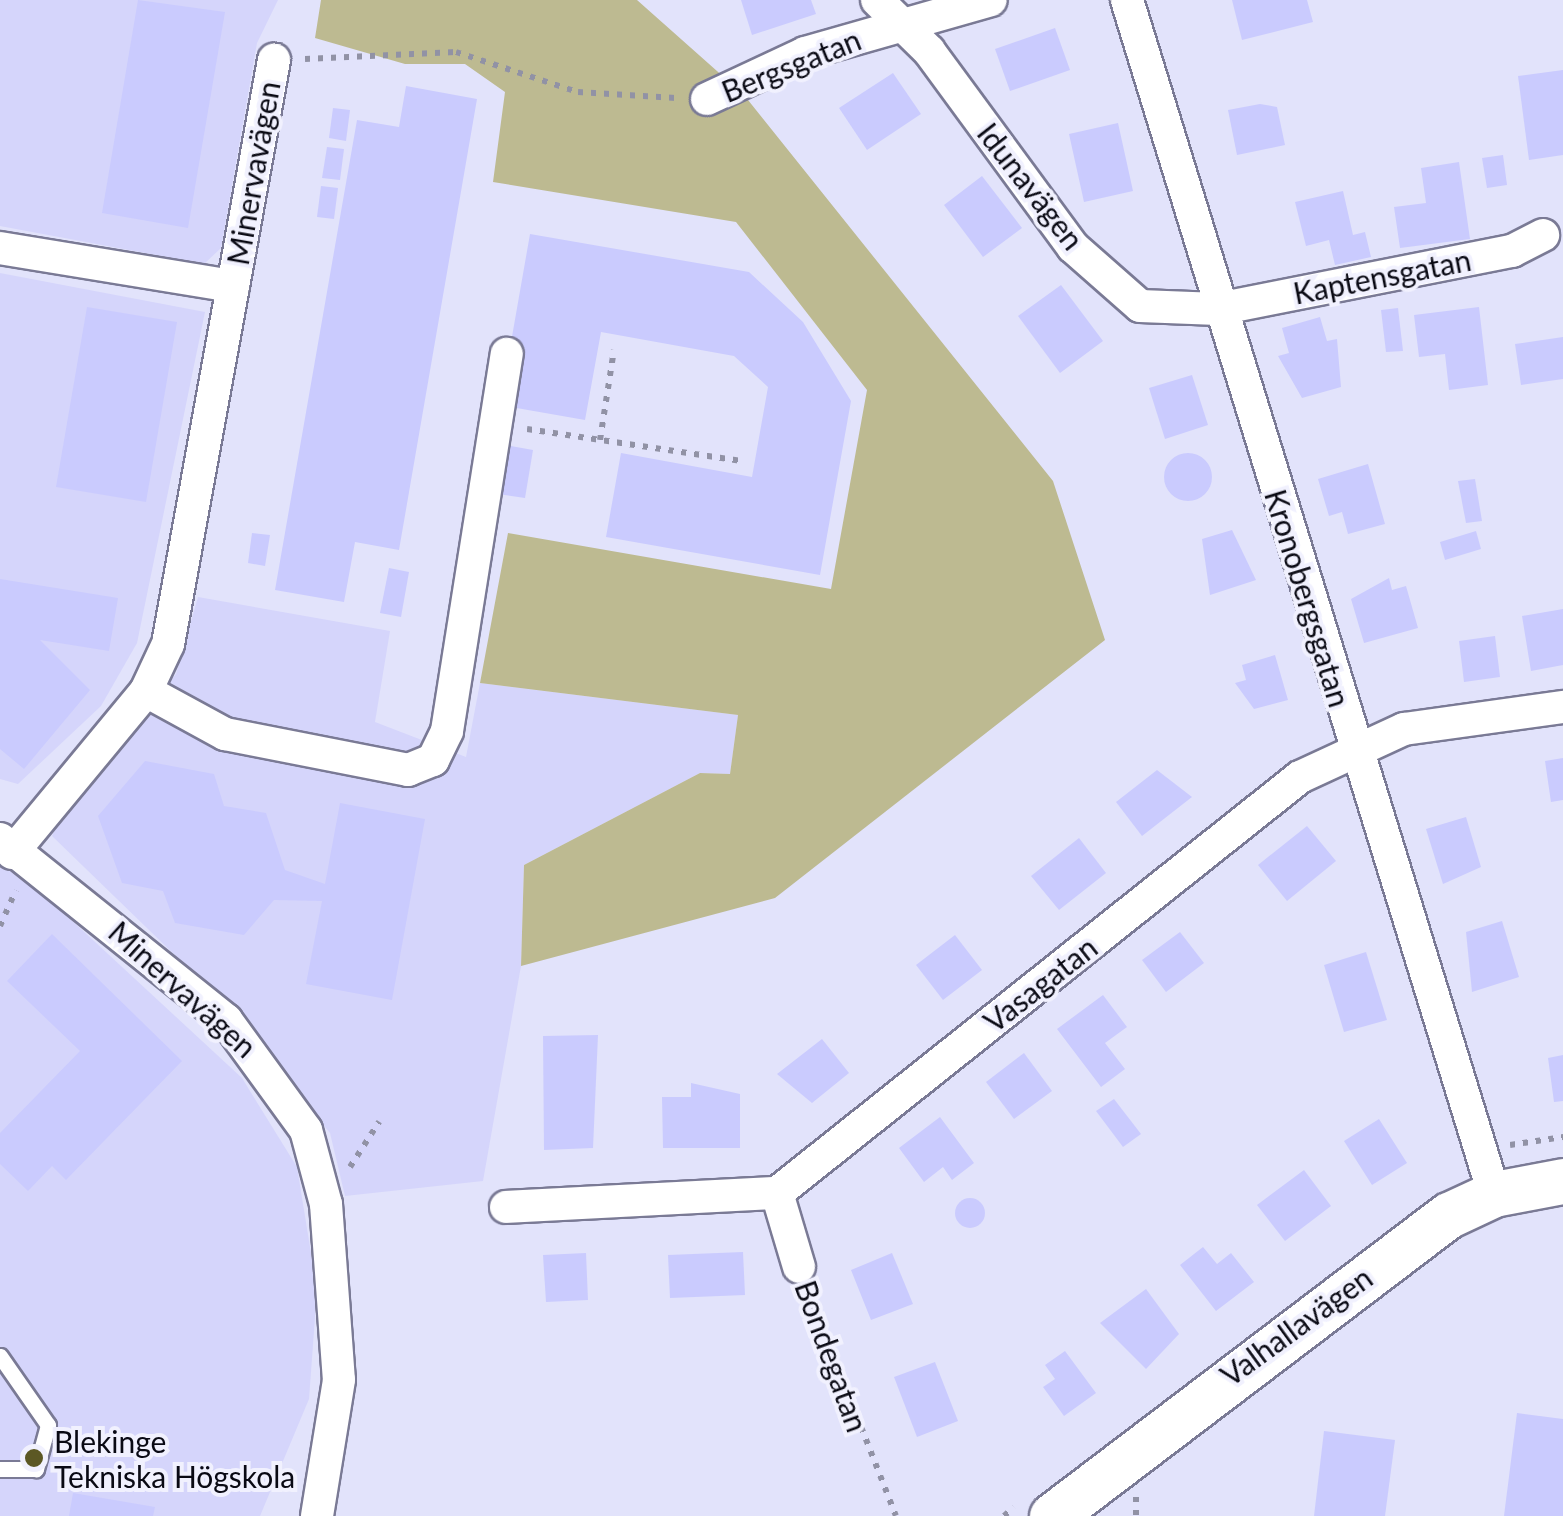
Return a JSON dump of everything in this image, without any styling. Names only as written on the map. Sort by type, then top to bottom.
[{"type":"street","name":"Idunavägen","points":[[877,0],[901,23],[1086,259],[1140,306],[1218,309]]},
{"type":"street","name":"Bergsgatan","points":[[708,100],[805,53],[991,0]]},
{"type":"street","name":"Kronobergsgatan","points":[[1127,0],[1218,309],[1494,1194]]},
{"type":"street","name":"Minervavägen","points":[[274,60],[168,644],[146,691],[4,848],[43,866],[226,1020],[306,1130],[326,1204],[339,1380],[317,1516]]},
{"type":"street","name":"Kaptensgatan","points":[[1218,309],[1512,250],[1543,235]]},
{"type":"street","name":"Minervavägen","points":[[0,248],[232,286]]},
{"type":"street","points":[[146,691],[225,734],[408,770],[433,760],[447,731],[507,354]]},
{"type":"street","name":"Vasagatan","points":[[777,1193],[1300,777],[1355,746],[1404,729],[1563,707]]},
{"type":"street","name":"Valhallavägen","points":[[1052,1516],[1232,1372],[1449,1215],[1494,1194],[1563,1180]]},
{"type":"street","points":[[506,1207],[777,1193]]},
{"type":"street","name":"Bondegatan","points":[[777,1193],[800,1267]]},
{"type":"lane","points":[[0,1356],[33,1394],[48,1449],[36,1469],[0,1469]]},
{"type":"path","points":[[274,60],[456,52],[578,92],[708,100]]},
{"type":"path","points":[[600,440],[614,350]]},
{"type":"path","points":[[496,424],[742,461]]},
{"type":"path","points":[[353,1158],[379,1122]]},
{"type":"path","name":"Bondegatan","points":[[800,1267],[896,1516]]},
{"type":"shaded area","points":[[0,0],[278,0],[257,43],[221,248],[204,264],[0,226]]},
{"type":"shaded area","points":[[321,0],[637,0],[744,95],[1053,481],[1105,640],[775,898],[521,966],[524,865],[700,773],[730,774],[738,715],[480,683],[508,533],[831,589],[867,390],[736,222],[493,182],[505,92],[465,64],[405,64],[315,38]]},
{"type":"shaded area","points":[[0,273],[205,312],[137,643],[101,706],[18,784],[0,779]]},
{"type":"shaded area","points":[[198,597],[390,631],[375,722],[466,757],[480,683],[738,715],[730,774],[700,773],[524,865],[521,966],[483,1181],[345,1196],[330,1133],[213,992],[52,836],[69,797],[176,674]]},
{"type":"shaded area","points":[[0,854],[242,1078],[297,1167],[317,1290],[309,1399],[260,1516],[0,1516]]},
{"type":"building","points":[[138,0],[225,12],[188,228],[102,213]]},
{"type":"building","points":[[741,0],[811,0],[816,14],[752,35]]},
{"type":"building","points":[[1232,0],[1307,0],[1313,22],[1242,40]]},
{"type":"building","points":[[1055,28],[1070,70],[1010,91],[995,49]]},
{"type":"building","points":[[1563,70],[1563,155],[1529,160],[1518,76]]},
{"type":"building","points":[[893,73],[921,114],[867,150],[839,108]]},
{"type":"building","points":[[406,86],[477,99],[399,550],[355,542],[344,602],[275,590],[357,120],[399,127]]},
{"type":"building","points":[[1260,104],[1277,107],[1285,145],[1237,155],[1228,110]]},
{"type":"building","points":[[333,108],[350,110],[346,141],[329,138]]},
{"type":"building","points":[[1118,123],[1133,191],[1084,202],[1069,134]]},
{"type":"building","points":[[327,147],[344,149],[340,180],[322,178]]},
{"type":"building","points":[[1503,155],[1507,185],[1487,188],[1482,158]]},
{"type":"building","points":[[1459,162],[1470,239],[1400,248],[1394,207],[1426,203],[1421,168]]},
{"type":"building","points":[[982,176],[1022,228],[983,257],[944,205]]},
{"type":"building","points":[[321,186],[338,188],[334,219],[317,217]]},
{"type":"building","points":[[1343,191],[1353,235],[1365,232],[1371,257],[1335,265],[1329,240],[1306,246],[1295,202]]},
{"type":"building","points":[[530,234],[749,272],[803,322],[851,401],[820,575],[606,537],[621,453],[752,477],[768,387],[734,356],[601,332],[585,420],[500,405]]},
{"type":"building","points":[[1061,285],[1103,341],[1060,373],[1018,316]]},
{"type":"building","points":[[87,307],[177,322],[146,502],[56,487]]},
{"type":"building","points":[[1479,307],[1488,385],[1449,390],[1445,354],[1419,357],[1414,315]]},
{"type":"building","points":[[1398,308],[1403,351],[1386,352],[1381,310]]},
{"type":"building","points":[[1320,317],[1327,341],[1337,339],[1341,387],[1302,398],[1278,356],[1289,353],[1282,328]]},
{"type":"building","points":[[1563,337],[1563,379],[1521,385],[1515,344]]},
{"type":"building","points":[[1192,375],[1208,425],[1165,439],[1149,388]]},
{"type":"building","points":[[505,445],[533,450],[525,498],[498,494]]},
{"type":"building","points":[[1188,453],[1205,460],[1212,477],[1205,494],[1188,501],[1171,494],[1164,477],[1171,460]]},
{"type":"building","points":[[1368,464],[1385,524],[1348,534],[1342,512],[1329,516],[1318,479]]},
{"type":"building","points":[[1475,479],[1482,521],[1466,523],[1458,481]]},
{"type":"building","points":[[1232,530],[1256,580],[1210,595],[1202,539]]},
{"type":"building","points":[[1476,531],[1481,549],[1445,560],[1440,542]]},
{"type":"building","points":[[252,533],[270,535],[265,566],[248,563]]},
{"type":"building","points":[[389,568],[409,572],[401,617],[380,613]]},
{"type":"building","points":[[1389,578],[1392,590],[1406,586],[1418,628],[1364,643],[1351,599]]},
{"type":"building","points":[[0,579],[118,598],[109,651],[40,640],[90,690],[24,769],[0,749]]},
{"type":"building","points":[[1563,609],[1563,665],[1531,671],[1522,616]]},
{"type":"building","points":[[1495,636],[1500,677],[1464,682],[1459,641]]},
{"type":"building","points":[[1275,655],[1288,700],[1254,709],[1235,683],[1246,680],[1242,665]]},
{"type":"building","points":[[1563,758],[1563,800],[1551,802],[1545,761]]},
{"type":"building","points":[[145,761],[214,774],[224,806],[266,813],[285,870],[325,884],[340,803],[425,819],[392,1000],[306,984],[322,901],[274,900],[244,935],[175,923],[163,891],[122,883],[98,816]]},
{"type":"building","points":[[1157,770],[1192,797],[1142,836],[1116,802]]},
{"type":"building","points":[[1466,817],[1481,867],[1443,884],[1426,829]]},
{"type":"building","points":[[1307,826],[1336,861],[1287,901],[1258,865]]},
{"type":"building","points":[[1079,838],[1106,873],[1059,910],[1031,876]]},
{"type":"building","points":[[1502,921],[1519,977],[1472,992],[1466,932]]},
{"type":"building","points":[[1180,932],[1204,963],[1166,992],[1142,960]]},
{"type":"building","points":[[52,934],[182,1061],[66,1180],[52,1166],[28,1191],[0,1164],[0,1133],[80,1051],[7,981]]},
{"type":"building","points":[[955,935],[982,970],[943,1000],[916,965]]},
{"type":"building","points":[[1366,952],[1387,1020],[1344,1032],[1324,965]]},
{"type":"building","points":[[1103,995],[1127,1027],[1105,1043],[1125,1069],[1101,1087],[1057,1029]]},
{"type":"building","points":[[598,1035],[593,1148],[544,1150],[543,1036]]},
{"type":"building","points":[[822,1039],[849,1073],[812,1103],[777,1074]]},
{"type":"building","points":[[1024,1053],[1052,1091],[1014,1119],[986,1082]]},
{"type":"building","points":[[1563,1055],[1563,1101],[1554,1102],[1548,1058]]},
{"type":"building","points":[[691,1083],[740,1094],[740,1148],[663,1148],[662,1097],[691,1097]]},
{"type":"building","points":[[1114,1099],[1141,1134],[1123,1147],[1096,1111]]},
{"type":"building","points":[[940,1117],[974,1163],[952,1180],[943,1167],[924,1182],[899,1148]]},
{"type":"building","points":[[1379,1119],[1407,1163],[1372,1185],[1344,1141]]},
{"type":"building","points":[[1304,1170],[1331,1206],[1285,1241],[1257,1205]]},
{"type":"building","points":[[970,1198],[984,1207],[985,1213],[976,1227],[970,1228],[956,1219],[955,1213],[964,1199]]},
{"type":"building","points":[[1203,1247],[1217,1264],[1231,1253],[1254,1282],[1216,1311],[1180,1265]]},
{"type":"building","points":[[743,1252],[745,1295],[670,1298],[668,1255]]},
{"type":"building","points":[[586,1253],[588,1300],[546,1302],[543,1255]]},
{"type":"building","points":[[892,1253],[913,1304],[871,1320],[851,1270]]},
{"type":"building","points":[[1146,1289],[1179,1334],[1146,1369],[1100,1323]]},
{"type":"building","points":[[1065,1351],[1096,1393],[1064,1416],[1043,1387],[1055,1379],[1045,1365]]},
{"type":"building","points":[[935,1362],[958,1421],[917,1437],[894,1377]]},
{"type":"building","points":[[1517,1413],[1563,1419],[1563,1516],[1504,1516]]},
{"type":"building","points":[[1324,1431],[1395,1440],[1385,1516],[1314,1516]]},
{"type":"building","points":[[73,1493],[155,1507],[153,1516],[69,1516]]},
{"type":"place","name":"Blekinge Tekniska Högskola","points":[[34,1458]]}]
